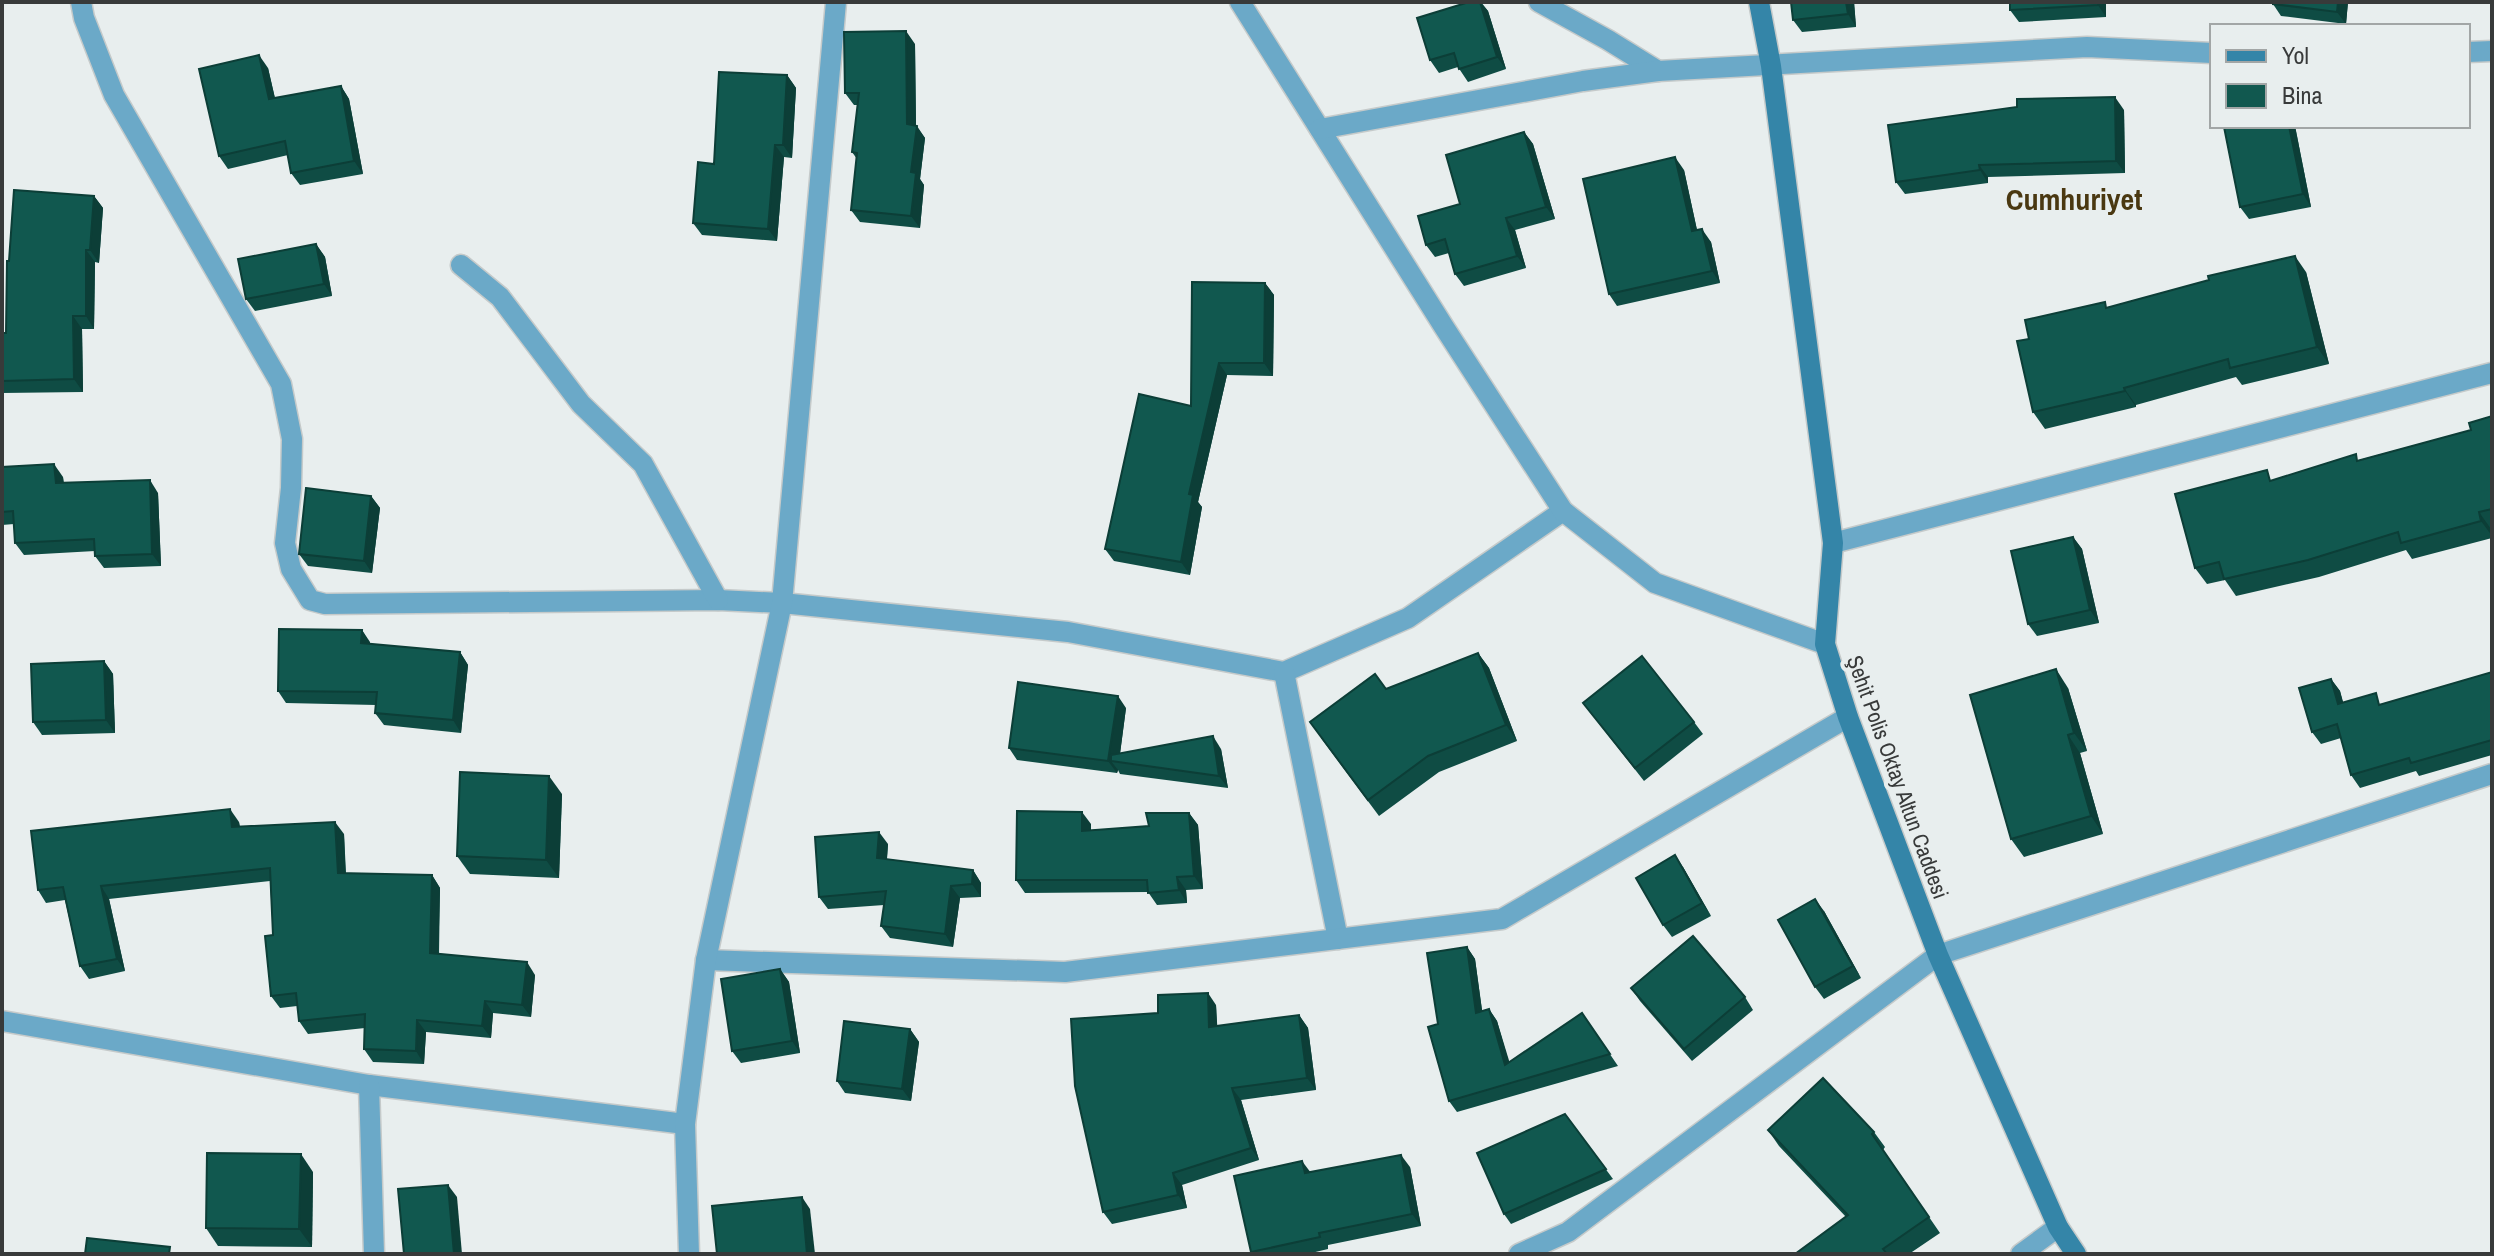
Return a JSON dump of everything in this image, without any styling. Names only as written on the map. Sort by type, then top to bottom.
[{"type":"street","points":[[81,2],[84,18],[114,95],[281,384],[292,439],[285,543],[291,569],[310,600],[325,604],[718,600],[782,603],[1068,632],[1284,672],[1408,618],[1563,511]]},
{"type":"street","points":[[689,1254],[685,1124],[706,960],[782,603],[836,2]]},
{"type":"street","points":[[1240,2],[1563,511],[1655,583],[1825,644]]},
{"type":"street","points":[[1539,2],[1658,71]]},
{"type":"street","name":"Şehit Polis Oktay Altun Caddesi","points":[[1759,2],[1771,66],[1833,543],[1825,644],[1848,717],[1938,955],[2058,1227],[2076,1254]]},
{"type":"street","points":[[1320,129],[1583,81],[1658,71],[2087,47],[2210,53]]},
{"type":"street","points":[[2470,52],[2492,51]]},
{"type":"street","points":[[461,265],[500,297],[581,404],[643,464],[718,600]]},
{"type":"street","points":[[1833,543],[2492,373]]},
{"type":"street","points":[[1284,672],[1338,939]]},
{"type":"street","points":[[706,960],[1065,972],[1502,919],[1848,717]]},
{"type":"street","points":[[1519,1254],[1568,1232],[1938,955],[2492,774]]},
{"type":"street","points":[[2,1021],[369,1085],[685,1124]]},
{"type":"street","points":[[369,1085],[374,1254]]},
{"type":"street","points":[[2021,1254],[2058,1227]]},
{"type":"building","points":[[1469,2],[1480,2],[1497,57],[1459,69],[1454,53],[1430,60],[1417,18]]},
{"type":"building","points":[[1791,2],[1846,2],[1848,14],[1793,20]]},
{"type":"building","points":[[2010,2],[2098,2],[2098,5],[2010,10]]},
{"type":"building","points":[[2273,2],[2338,2],[2337,12]]},
{"type":"building","points":[[906,31],[907,124],[917,126],[911,172],[916,173],[911,216],[851,210],[857,153],[852,152],[859,93],[845,93],[844,32]]},
{"type":"building","points":[[259,55],[269,99],[341,86],[354,161],[291,173],[285,141],[219,156],[199,69]]},
{"type":"building","points":[[719,72],[787,75],[783,145],[775,145],[768,229],[693,223],[698,162],[714,164]]},
{"type":"building","points":[[2115,97],[2116,161],[1979,165],[1980,170],[1896,182],[1888,125],[2017,107],[2017,99]]},
{"type":"building","points":[[2224,128],[2289,128],[2303,194],[2240,207]]},
{"type":"building","points":[[1524,132],[1546,207],[1506,218],[1517,256],[1455,274],[1445,239],[1426,245],[1418,216],[1460,204],[1446,155]]},
{"type":"building","points":[[1675,157],[1692,231],[1702,229],[1712,271],[1609,294],[1583,179]]},
{"type":"building","points":[[14,190],[94,196],[90,250],[86,250],[86,316],[73,316],[74,379],[2,381],[2,333],[6,333],[7,261]]},
{"type":"building","points":[[316,244],[324,284],[246,299],[238,259]]},
{"type":"building","points":[[2295,256],[2317,347],[2230,368],[2228,359],[2124,388],[2125,391],[2033,412],[2017,341],[2029,339],[2025,320],[2105,302],[2106,308],[2209,280],[2208,276]]},
{"type":"building","points":[[1192,282],[1265,283],[1264,363],[1219,363],[1189,494],[1193,495],[1181,562],[1105,549],[1139,394],[1191,406]]},
{"type":"building","points":[[2492,416],[2492,509],[2479,512],[2481,521],[2401,543],[2398,532],[2308,560],[2224,579],[2219,562],[2195,568],[2175,494],[2267,470],[2270,481],[2356,454],[2357,461],[2471,430],[2469,423]]},
{"type":"building","points":[[54,464],[56,483],[150,480],[152,554],[95,556],[94,539],[15,543],[13,511],[2,512],[2,467]]},
{"type":"building","points":[[306,488],[371,496],[364,561],[299,554]]},
{"type":"building","points":[[2073,537],[2090,610],[2028,624],[2011,551]]},
{"type":"building","points":[[279,629],[362,630],[361,643],[460,652],[453,720],[375,713],[377,692],[278,691]]},
{"type":"building","points":[[1478,653],[1506,725],[1428,756],[1368,800],[1310,722],[1375,674],[1386,689]]},
{"type":"building","points":[[1642,656],[1694,722],[1635,768],[1583,703]]},
{"type":"building","points":[[104,661],[106,720],[33,722],[31,664]]},
{"type":"building","points":[[2056,669],[2074,733],[2068,735],[2091,816],[2011,839],[1970,695]]},
{"type":"building","points":[[2492,672],[2492,740],[2411,763],[2409,758],[2351,775],[2337,724],[2312,732],[2299,688],[2331,679],[2338,704],[2376,693],[2379,705]]},
{"type":"building","points":[[1018,682],[1118,696],[1108,761],[1009,748]]},
{"type":"building","points":[[1213,736],[1219,776],[1111,761],[1111,755]]},
{"type":"building","points":[[460,772],[549,776],[546,860],[457,856]]},
{"type":"building","points":[[230,809],[232,827],[335,822],[338,873],[432,875],[430,953],[527,962],[522,1005],[485,1001],[482,1026],[417,1020],[416,1051],[364,1049],[365,1014],[299,1021],[296,993],[271,996],[265,936],[273,935],[270,868],[101,886],[117,959],[80,966],[63,887],[38,890],[31,831]]},
{"type":"building","points":[[1017,811],[1082,812],[1082,831],[1149,826],[1146,813],[1189,813],[1194,876],[1177,877],[1179,890],[1148,893],[1147,880],[1016,880]]},
{"type":"building","points":[[879,832],[877,858],[973,870],[972,884],[951,886],[945,934],[881,926],[886,891],[819,897],[815,837]]},
{"type":"building","points":[[1675,855],[1702,903],[1663,925],[1636,878]]},
{"type":"building","points":[[1815,899],[1853,966],[1815,987],[1778,920]]},
{"type":"building","points":[[1693,936],[1745,997],[1684,1049],[1631,988]]},
{"type":"building","points":[[1467,947],[1476,1013],[1489,1009],[1505,1065],[1582,1013],[1610,1054],[1449,1101],[1428,1027],[1438,1024],[1427,953]]},
{"type":"building","points":[[780,969],[792,1041],[732,1051],[721,979]]},
{"type":"building","points":[[1208,993],[1209,1027],[1299,1015],[1307,1078],[1232,1088],[1251,1148],[1173,1173],[1178,1195],[1103,1212],[1075,1086],[1071,1019],[1158,1013],[1158,995]]},
{"type":"building","points":[[844,1021],[910,1029],[902,1089],[837,1081]]},
{"type":"building","points":[[1823,1078],[1874,1132],[1872,1134],[1929,1217],[1883,1249],[1887,1254],[1795,1254],[1848,1215],[1768,1130]]},
{"type":"building","points":[[1565,1114],[1606,1169],[1504,1214],[1477,1153]]},
{"type":"building","points":[[207,1153],[301,1154],[299,1229],[206,1228]]},
{"type":"building","points":[[1401,1155],[1412,1214],[1319,1233],[1320,1237],[1251,1252],[1234,1176],[1302,1161],[1305,1173]]},
{"type":"building","points":[[448,1185],[454,1254],[404,1254],[398,1189]]},
{"type":"building","points":[[802,1197],[807,1254],[717,1254],[712,1206]]},
{"type":"building","points":[[87,1238],[170,1247],[169,1254],[85,1254]]},
{"type":"district","name":"Cumhuriyet","points":[[2074,199]]}]
